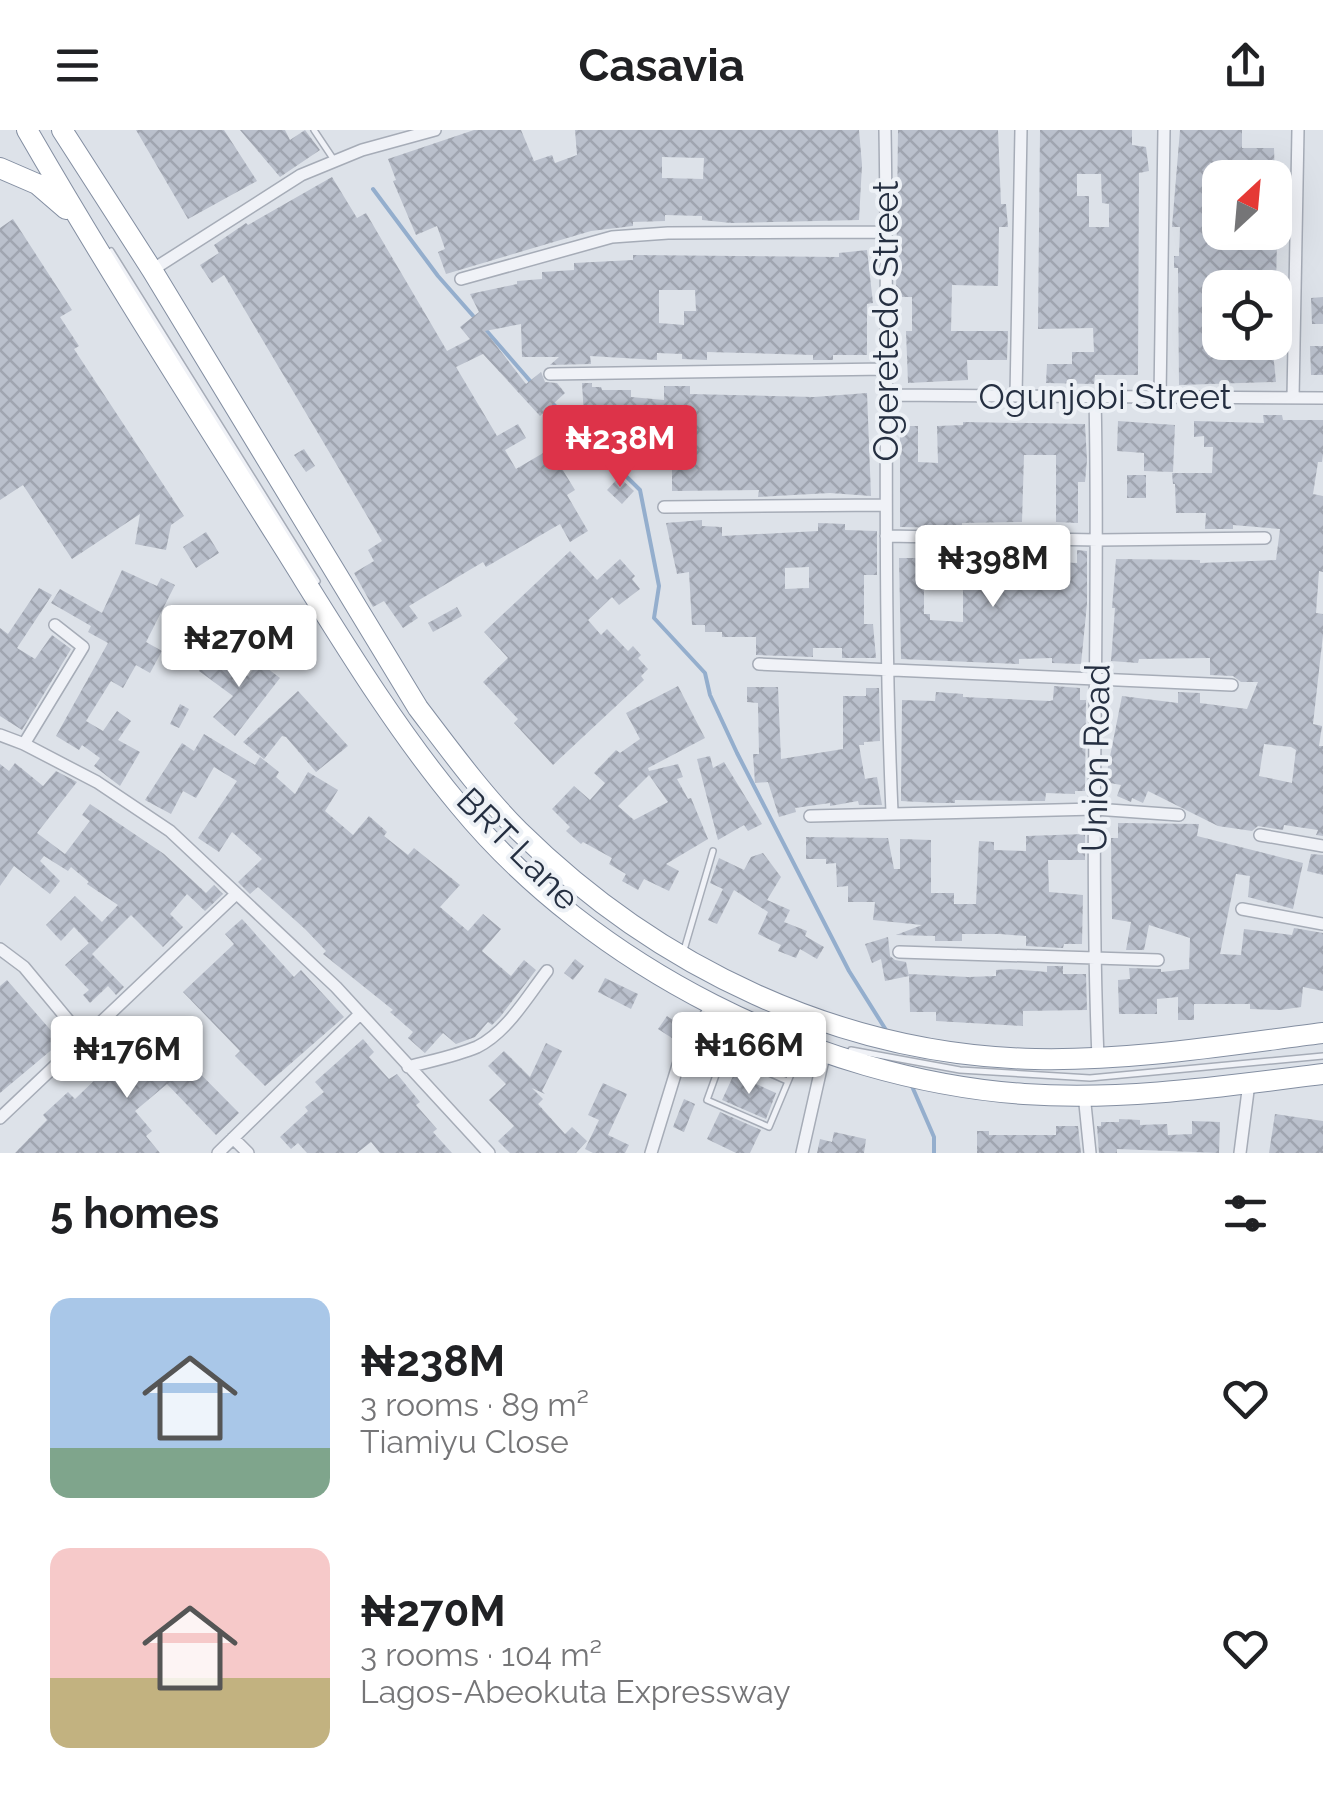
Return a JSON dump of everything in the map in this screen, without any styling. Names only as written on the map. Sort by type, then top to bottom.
[{"type":"highway","points":[[26,130],[394,722],[461,808],[536,888],[658,974],[712,1004],[749,1015],[813,1043],[883,1063],[980,1056],[1098,1058],[1323,1033]]},
{"type":"highway","points":[[62,130],[152,270],[418,708],[517,829],[571,879],[634,928],[716,978],[776,1004],[876,1035],[915,1062],[1029,1094],[1152,1093],[1323,1074]]},
{"type":"highway","points":[[0,168],[36,184],[80,212]]},
{"type":"street","points":[[152,270],[186,257],[301,175],[334,160],[435,130]]},
{"type":"street","name":"Ogeretedo Street","points":[[884,130],[888,395],[886,669],[892,812]]},
{"type":"street","points":[[1016,396],[1020,130]]},
{"type":"street","points":[[1160,398],[1164,130]]},
{"type":"street","points":[[1292,398],[1298,130]]},
{"type":"street","points":[[462,279],[612,237],[887,232]]},
{"type":"street","points":[[550,374],[887,369]]},
{"type":"street","name":"Ogunjobi Street","points":[[888,395],[1323,398]]},
{"type":"street","name":"Union Road","points":[[1095,397],[1098,540],[1094,958],[1098,1058]]},
{"type":"street","points":[[664,508],[886,505]]},
{"type":"street","points":[[886,536],[1264,538]]},
{"type":"street","points":[[24,744],[83,647],[55,625]]},
{"type":"street","points":[[759,664],[1232,685]]},
{"type":"street","points":[[0,735],[97,782],[170,831],[204,860],[235,894],[309,960],[489,1153]]},
{"type":"street","points":[[810,816],[1096,809],[1179,815]]},
{"type":"street","points":[[1260,835],[1323,846]]},
{"type":"street","points":[[0,1118],[235,894]]},
{"type":"street","points":[[1242,909],[1323,924]]},
{"type":"street","points":[[0,949],[24,967],[83,1038]]},
{"type":"street","points":[[900,952],[1158,960]]},
{"type":"street","points":[[408,1067],[475,1048],[488,1040],[501,1030],[547,971]]},
{"type":"street","points":[[651,1153],[678,1065],[712,1004]]},
{"type":"street","points":[[218,1153],[360,1014]]},
{"type":"street","points":[[802,1153],[813,1043]]},
{"type":"street","points":[[1240,1153],[1249,1083]]},
{"type":"street","points":[[1084,1094],[1090,1153]]},
{"type":"street","points":[[233,1138],[248,1153]]},
{"type":"lane","points":[[35,130],[80,212]]},
{"type":"lane","points":[[314,130],[334,160]]},
{"type":"lane","points":[[102,238],[320,586]]},
{"type":"lane","name":"BRT Lane","points":[[371,669],[402,718],[484,826],[533,872],[576,910],[650,960],[749,1015]]},
{"type":"lane","points":[[682,958],[713,851]]},
{"type":"lane","points":[[749,1015],[724,1053],[707,1100],[770,1127],[787,1081],[813,1043]]},
{"type":"lane","points":[[724,1053],[787,1081]]},
{"type":"lane","points":[[915,1062],[1025,1077],[1090,1078],[1323,1056]]},
{"type":"building","points":[[136,130],[224,130],[257,181],[188,219]]},
{"type":"building","points":[[240,130],[285,130],[290,140],[305,130],[320,150],[280,177]]},
{"type":"building","points":[[474,130],[521,130],[534,161],[552,155],[555,163],[577,155],[575,130],[859,130],[859,220],[731,223],[702,220],[702,216],[665,215],[665,221],[633,222],[633,226],[591,231],[446,274],[438,252],[445,249],[437,226],[416,235],[388,159]],"holes":[[[662,157],[704,158],[703,179],[662,178]]]},
{"type":"building","points":[[898,130],[998,130],[1001,204],[1006,204],[1008,227],[999,227],[998,286],[952,285],[951,331],[1008,331],[1007,360],[967,360],[968,380],[908,383],[906,331],[912,331],[912,297],[896,297]]},
{"type":"building","points":[[1040,130],[1132,130],[1132,145],[1146,147],[1149,171],[1139,173],[1138,375],[1095,375],[1094,384],[1046,383],[1047,364],[1072,364],[1072,352],[1094,352],[1093,328],[1038,329]],"holes":[[[1077,174],[1101,174],[1102,203],[1109,204],[1109,227],[1089,227],[1089,196],[1077,196]]]},
{"type":"building","points":[[1180,130],[1242,130],[1242,148],[1274,148],[1274,160],[1202,160],[1202,250],[1277,250],[1276,270],[1202,270],[1202,360],[1274,360],[1276,382],[1179,385],[1178,268],[1174,268],[1174,256],[1179,256],[1180,227],[1172,227]]},
{"type":"building","points":[[332,177],[357,218],[366,213],[447,351],[470,339],[460,327],[479,312],[470,294],[517,281],[542,279],[542,272],[574,270],[574,263],[633,260],[633,255],[839,257],[839,253],[867,250],[873,303],[867,304],[867,355],[833,355],[833,360],[813,360],[813,355],[707,352],[707,360],[657,353],[657,360],[590,356],[591,364],[550,365],[559,357],[522,357],[521,324],[485,331],[526,384],[541,372],[545,382],[557,383],[565,393],[540,416],[483,354],[456,367],[497,436],[518,424],[526,438],[505,450],[516,469],[550,449],[575,490],[567,495],[588,531],[570,542],[560,524],[486,567],[483,562],[409,606],[418,618],[403,628],[384,601],[373,607],[354,573],[374,561],[368,550],[382,541],[224,275],[212,283],[200,265],[219,253],[214,245]],"holes":[[[659,290],[695,290],[696,311],[684,311],[684,325],[659,323]]]},
{"type":"building","points":[[13,219],[72,310],[60,317],[79,346],[74,349],[184,516],[171,525],[166,550],[135,544],[140,514],[72,559],[23,485],[0,500],[0,228]]},
{"type":"building","points":[[1323,297],[1323,324],[1312,324],[1311,298]]},
{"type":"building","points":[[1310,346],[1323,346],[1323,375],[1311,375]]},
{"type":"building","points":[[582,383],[592,383],[592,387],[602,390],[631,390],[631,397],[664,400],[664,386],[690,386],[690,394],[814,397],[867,393],[871,496],[830,493],[758,497],[759,490],[672,491],[672,464],[637,463],[637,443],[631,442],[632,427],[604,427],[605,432],[585,433]]},
{"type":"building","points":[[1263,415],[1282,415],[1283,420],[1323,420],[1322,462],[1318,462],[1313,494],[1323,496],[1323,572],[1319,571],[1316,613],[1323,614],[1323,635],[1313,724],[1322,726],[1319,746],[1323,746],[1323,836],[1316,835],[1318,830],[1284,825],[1283,830],[1258,826],[1252,831],[1218,826],[1148,791],[1143,803],[1132,798],[1131,802],[1117,796],[1121,785],[1105,782],[1122,696],[1178,703],[1178,692],[1200,693],[1200,703],[1247,709],[1258,682],[1210,675],[1210,658],[1111,661],[1112,608],[1116,559],[1200,563],[1276,560],[1280,529],[1233,525],[1233,529],[1205,529],[1206,513],[1176,513],[1172,473],[1212,473],[1213,447],[1204,447],[1204,436],[1194,437],[1194,421],[1264,423]],"holes":[[[1264,744],[1296,750],[1292,783],[1259,776]]]},
{"type":"building","points":[[1118,421],[1175,425],[1173,472],[1144,471],[1144,453],[1117,451]]},
{"type":"building","points":[[963,422],[1085,424],[1087,460],[1085,482],[1078,482],[1078,523],[1056,522],[1056,455],[1024,455],[1022,522],[962,523],[962,528],[900,527],[900,426],[918,426],[918,462],[938,463],[937,426]]},
{"type":"building","points":[[304,449],[315,466],[306,472],[294,455]]},
{"type":"building","points":[[1127,475],[1146,475],[1146,498],[1127,498]]},
{"type":"building","points":[[619,477],[634,491],[622,504],[607,490]]},
{"type":"building","points":[[702,520],[702,526],[722,527],[722,536],[818,531],[818,523],[845,524],[845,530],[877,531],[877,575],[864,575],[864,624],[873,624],[876,658],[842,658],[842,648],[813,648],[813,657],[756,655],[756,637],[722,637],[722,632],[705,632],[705,625],[692,625],[689,572],[677,574],[666,523]],"holes":[[[809,567],[809,588],[785,589],[785,568]]]},
{"type":"building","points":[[206,532],[219,553],[196,568],[183,547]]},
{"type":"building","points":[[1077,550],[1087,551],[1081,664],[1052,663],[1052,658],[1019,659],[1019,664],[901,659],[899,558],[924,558],[924,562],[996,559],[1077,563]],"holes":[[[924,584],[963,585],[963,622],[930,620],[930,614],[924,614]]]},
{"type":"building","points":[[570,551],[597,580],[620,559],[635,576],[632,579],[640,589],[619,605],[612,597],[588,620],[601,635],[607,629],[628,651],[633,646],[648,669],[641,676],[644,680],[553,765],[483,682],[508,658],[484,632]]},
{"type":"building","points":[[122,570],[157,586],[161,578],[175,585],[146,642],[162,651],[150,673],[136,665],[123,688],[111,681],[86,721],[103,731],[117,711],[131,721],[118,740],[140,752],[120,786],[94,766],[100,758],[82,745],[79,750],[56,736],[108,643],[88,632],[91,626],[51,603],[60,589],[102,613]]},
{"type":"building","points":[[39,588],[52,595],[17,648],[35,659],[52,635],[71,649],[22,730],[0,716],[0,628],[8,634]]},
{"type":"building","points":[[457,607],[462,616],[433,632],[428,623]]},
{"type":"building","points":[[214,651],[248,676],[259,662],[280,678],[235,736],[213,717],[233,696],[199,671]]},
{"type":"building","points":[[678,686],[705,738],[648,768],[649,771],[678,764],[683,777],[677,779],[688,799],[691,798],[708,839],[666,864],[679,871],[669,891],[644,879],[638,890],[622,881],[626,874],[609,864],[612,858],[581,844],[566,831],[570,827],[552,809],[574,786],[590,800],[605,783],[594,773],[616,750],[620,753],[640,739],[626,713]],"holes":[[[649,775],[668,802],[634,820],[618,806]]]},
{"type":"building","points":[[1054,686],[1080,688],[1080,700],[1086,700],[1085,791],[1046,793],[1045,801],[901,801],[902,700],[935,701],[936,692],[1050,701]]},
{"type":"building","points":[[747,687],[778,687],[781,759],[843,749],[843,696],[866,696],[866,688],[879,688],[880,741],[859,745],[865,779],[877,777],[882,805],[859,805],[858,801],[830,803],[795,808],[796,812],[779,817],[768,782],[755,783],[753,754],[759,754],[758,703],[747,702]]},
{"type":"building","points":[[298,691],[348,746],[316,772],[286,737],[282,736],[264,759],[243,742]]},
{"type":"building","points":[[180,704],[189,709],[179,728],[170,724]]},
{"type":"building","points":[[204,734],[255,765],[260,757],[279,772],[276,777],[295,794],[308,772],[338,790],[325,811],[353,835],[369,816],[387,832],[384,836],[408,855],[414,848],[460,885],[440,907],[468,931],[483,914],[501,929],[482,951],[511,976],[524,960],[536,970],[500,1017],[492,1025],[488,1022],[475,1037],[456,1044],[443,1033],[425,1053],[408,1038],[413,1032],[390,1012],[393,1010],[323,954],[326,951],[305,929],[258,887],[250,894],[238,882],[262,859],[232,832],[219,852],[198,838],[237,781],[214,767],[196,798],[183,791],[171,814],[145,800],[182,743],[194,751]]},
{"type":"building","points":[[710,756],[713,768],[724,762],[762,824],[748,831],[744,825],[718,840],[697,759]]},
{"type":"building","points":[[15,763],[43,786],[56,771],[77,782],[37,833],[65,854],[90,821],[82,815],[90,804],[164,854],[206,893],[214,885],[223,894],[205,911],[187,894],[170,914],[183,927],[163,947],[131,915],[92,954],[124,987],[116,995],[108,986],[90,1003],[83,995],[89,990],[65,965],[89,943],[74,927],[61,941],[46,925],[75,896],[102,922],[118,905],[87,884],[71,867],[68,871],[44,856],[40,861],[60,881],[50,894],[14,866],[0,886],[0,764],[9,771]]},
{"type":"building","points":[[1118,823],[1199,824],[1197,836],[1303,863],[1293,909],[1248,897],[1250,876],[1236,874],[1220,954],[1241,955],[1244,929],[1292,935],[1294,928],[1323,933],[1323,991],[1303,987],[1301,1007],[1280,1010],[1250,1009],[1250,1004],[1194,1004],[1194,1020],[1178,1020],[1178,997],[1157,999],[1157,1014],[1119,1014],[1118,980],[1130,979],[1129,968],[1161,972],[1189,969],[1190,938],[1149,925],[1144,950],[1126,950],[1131,922],[1112,919],[1111,838],[1118,838]]},
{"type":"building","points":[[1085,834],[1085,860],[1048,860],[1049,892],[1083,895],[1082,944],[1064,944],[1063,948],[1026,946],[1026,936],[962,934],[962,941],[935,941],[935,936],[896,935],[922,925],[873,920],[875,902],[848,902],[848,886],[837,887],[836,863],[806,859],[806,837],[888,838],[894,869],[900,869],[900,839],[931,840],[931,893],[954,893],[954,904],[976,904],[979,841],[994,842],[994,850],[1026,851],[1026,836]]},
{"type":"building","points":[[763,853],[781,877],[767,900],[790,910],[784,922],[807,931],[805,936],[824,947],[817,959],[800,949],[796,958],[778,951],[781,945],[758,934],[768,912],[734,890],[717,924],[708,920],[723,889],[710,883],[719,858],[744,870],[751,857]]},
{"type":"building","points":[[1311,854],[1323,855],[1323,875],[1307,871]]},
{"type":"building","points":[[242,919],[294,977],[301,970],[344,1017],[265,1086],[235,1056],[240,1051],[183,992],[234,944],[225,934]]},
{"type":"building","points":[[888,937],[890,956],[906,962],[909,976],[885,981],[881,959],[872,963],[865,944]]},
{"type":"building","points":[[575,959],[584,966],[573,980],[564,973]]},
{"type":"building","points":[[1047,966],[1063,966],[1063,974],[1086,974],[1087,1010],[1023,1011],[1023,1026],[936,1021],[936,1012],[910,1012],[909,974],[996,976],[996,970],[1047,972]]},
{"type":"building","points":[[605,978],[638,994],[631,1009],[598,992]]},
{"type":"building","points":[[7,980],[61,1042],[0,1093],[0,986]]},
{"type":"building","points":[[667,1016],[680,1025],[672,1038],[658,1029]]},
{"type":"building","points":[[151,1024],[239,1113],[216,1135],[167,1084],[135,1111],[152,1131],[146,1136],[160,1153],[15,1153],[47,1120],[43,1115],[68,1092],[75,1099],[101,1074],[93,1064],[118,1042],[124,1049]]},
{"type":"building","points":[[363,1039],[374,1052],[369,1057],[389,1079],[397,1074],[437,1129],[433,1132],[452,1153],[380,1153],[371,1142],[357,1153],[307,1153],[298,1143],[291,1149],[280,1137],[308,1111],[305,1107],[324,1092],[315,1082]]},
{"type":"building","points":[[546,1043],[562,1051],[542,1091],[545,1094],[532,1088],[543,1099],[538,1104],[565,1134],[572,1127],[587,1141],[576,1153],[510,1153],[498,1141],[514,1126],[489,1100],[506,1084],[488,1066],[504,1051],[530,1077]]},
{"type":"building","points":[[734,1074],[776,1093],[766,1119],[722,1100]]},
{"type":"building","points":[[603,1083],[627,1094],[608,1135],[629,1145],[625,1153],[593,1153],[585,1149],[599,1120],[588,1115]]},
{"type":"building","points":[[684,1099],[695,1104],[684,1132],[673,1127]]},
{"type":"building","points":[[720,1112],[761,1130],[750,1153],[736,1153],[707,1139]]},
{"type":"building","points":[[1275,1114],[1323,1121],[1323,1153],[1269,1153]]},
{"type":"building","points":[[1119,1119],[1140,1120],[1140,1125],[1167,1124],[1168,1135],[1192,1134],[1192,1121],[1220,1122],[1219,1153],[1117,1149],[1117,1153],[1099,1153],[1097,1126]]},
{"type":"building","points":[[1056,1126],[1078,1126],[1081,1153],[977,1153],[977,1131],[989,1131],[989,1135],[1056,1135]]},
{"type":"building","points":[[834,1132],[866,1139],[864,1153],[817,1153],[820,1139],[832,1142]]},
{"type":"waterway","points":[[373,189],[475,318]]},
{"type":"waterway","points":[[485,329],[531,382]]},
{"type":"waterway","points":[[552,403],[640,490],[659,586],[654,618],[705,673],[710,695],[737,753],[849,971],[886,1030]]},
{"type":"waterway","points":[[911,1084],[934,1137],[934,1153]]}]
